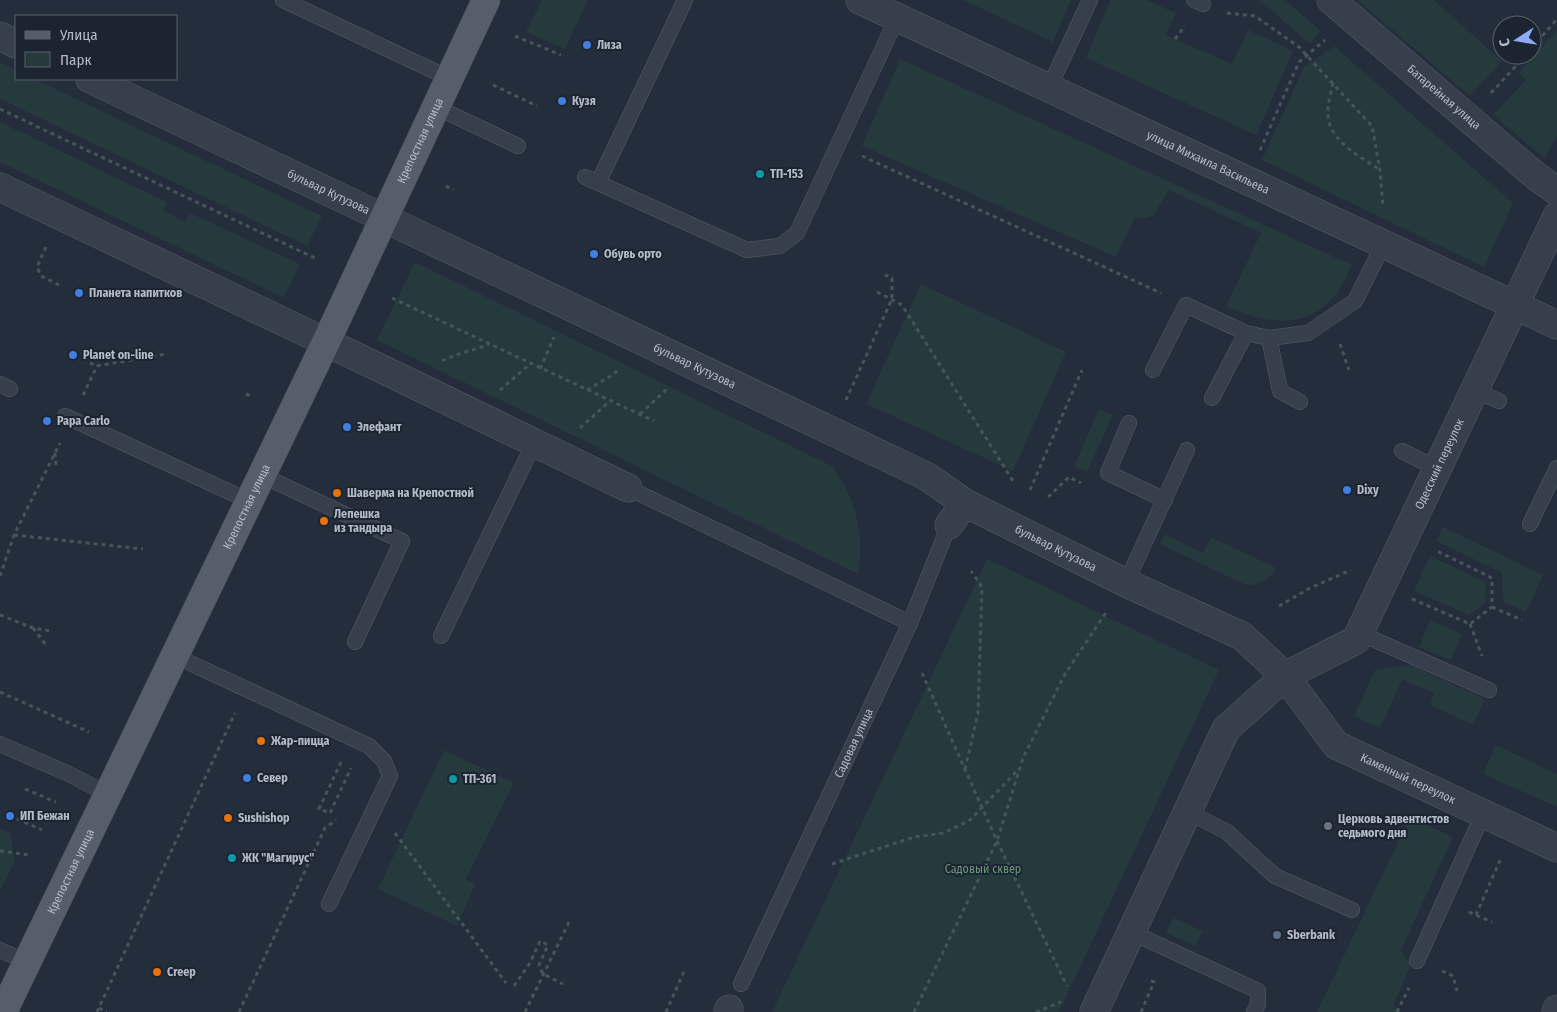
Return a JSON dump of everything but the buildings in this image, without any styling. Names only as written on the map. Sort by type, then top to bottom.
[{"type":"main road","name":"Крепостная улица","points":[[3,1012],[326,342],[486,0]]},
{"type":"street","name":"улица Михаила Васильева","points":[[860,0],[1557,325]]},
{"type":"street","name":"Батарейная улица","points":[[1331,0],[1537,177],[1557,191]]},
{"type":"street","points":[[0,36],[15,44]]},
{"type":"street","name":"бульвар Кутузова","points":[[92,80],[926,476],[965,503],[1126,583],[1242,636],[1285,676]]},
{"type":"street","points":[[0,187],[628,488]]},
{"type":"street","name":"Одесский переулок","points":[[1285,676],[1356,640],[1557,216]]},
{"type":"street","name":"Садовая улица","points":[[949,525],[965,503]]},
{"type":"street","points":[[1094,1012],[1226,729],[1285,676]]},
{"type":"street","name":"Каменный переулок","points":[[1285,676],[1336,744],[1557,848]]},
{"type":"lane","points":[[283,0],[449,78]]},
{"type":"lane","points":[[685,0],[592,180],[747,250],[780,246],[797,233],[897,18]]},
{"type":"lane","points":[[1049,88],[1090,0]]},
{"type":"lane","points":[[436,107],[518,146]]},
{"type":"lane","points":[[1153,370],[1186,305],[1246,333],[1269,338],[1308,333],[1354,301],[1382,245]]},
{"type":"lane","points":[[1212,398],[1246,333]]},
{"type":"lane","points":[[1269,338],[1280,391],[1300,402]]},
{"type":"lane","points":[[1474,390],[1499,401]]},
{"type":"lane","points":[[65,416],[249,501]]},
{"type":"lane","points":[[1129,423],[1108,473],[1165,500]]},
{"type":"lane","points":[[441,636],[534,443]]},
{"type":"lane","points":[[1126,583],[1187,450]]},
{"type":"lane","points":[[1402,451],[1438,469]]},
{"type":"lane","points":[[1530,524],[1557,468]]},
{"type":"lane","points":[[261,475],[402,541],[355,642]]},
{"type":"lane","points":[[628,488],[910,623]]},
{"type":"lane","name":"Садовая улица","points":[[741,984],[910,623],[949,525]]},
{"type":"lane","points":[[1359,633],[1489,690]]},
{"type":"lane","points":[[174,656],[369,746],[384,761],[390,776],[329,904]]},
{"type":"lane","points":[[0,744],[69,774],[107,794]]},
{"type":"lane","points":[[1188,812],[1227,832],[1275,876],[1352,910]]},
{"type":"lane","points":[[1418,961],[1483,814]]},
{"type":"lane","points":[[1131,932],[1258,991],[1258,1004],[1254,1012]]},
{"type":"lane","points":[[0,950],[27,962]]},
{"type":"path","points":[[1175,39],[1198,2],[1229,14],[1255,16],[1299,47],[1306,57],[1333,83],[1372,126],[1380,170],[1383,208],[1382,245]]},
{"type":"path","points":[[1542,36],[1557,19]]},
{"type":"path","points":[[1246,180],[1298,62],[1332,34]]},
{"type":"path","points":[[516,36],[562,55]]},
{"type":"path","points":[[1514,69],[1517,65]]},
{"type":"path","points":[[1333,83],[1328,115],[1336,137],[1355,154],[1380,170]]},
{"type":"path","points":[[493,85],[538,106]]},
{"type":"path","points":[[0,109],[317,258]]},
{"type":"path","points":[[839,146],[1186,305]]},
{"type":"path","points":[[446,186],[454,190]]},
{"type":"path","points":[[48,242],[38,267],[42,276],[59,285]]},
{"type":"path","points":[[846,401],[892,299],[892,278],[885,275]]},
{"type":"path","points":[[877,292],[902,305],[1013,481]]},
{"type":"path","points":[[392,298],[654,421]]},
{"type":"path","points":[[90,363],[97,366]]},
{"type":"path","points":[[1030,490],[1082,370]]},
{"type":"path","points":[[246,394],[251,396]]},
{"type":"path","points":[[55,452],[56,465]]},
{"type":"path","points":[[1048,497],[1069,478],[1088,486]]},
{"type":"path","points":[[14,535],[143,549]]},
{"type":"path","points":[[1429,548],[1492,578],[1492,607]]},
{"type":"path","points":[[1279,606],[1310,588],[1354,569]]},
{"type":"path","points":[[965,770],[978,713],[982,595],[982,587],[971,571]]},
{"type":"path","points":[[1406,597],[1470,624],[1481,656]]},
{"type":"path","points":[[1492,607],[1522,620]]},
{"type":"path","points":[[1470,624],[1492,607]]},
{"type":"path","points":[[914,1012],[997,841],[1020,768],[1065,674],[1108,609]]},
{"type":"path","points":[[0,616],[33,628],[51,631]]},
{"type":"path","points":[[33,628],[46,645]]},
{"type":"path","points":[[922,673],[982,809],[1069,989]]},
{"type":"path","points":[[107,1012],[98,1010],[246,689]]},
{"type":"path","points":[[0,692],[89,732]]},
{"type":"path","points":[[343,760],[318,809],[330,813],[354,764]]},
{"type":"path","points":[[832,864],[914,838],[944,833],[970,820],[1020,768]]},
{"type":"path","points":[[25,789],[56,802]]},
{"type":"path","points":[[240,1012],[325,828],[341,818]]},
{"type":"path","points":[[17,819],[42,830]]},
{"type":"path","points":[[401,842],[506,983]]},
{"type":"path","points":[[0,850],[30,855]]},
{"type":"path","points":[[1476,915],[1503,855]]},
{"type":"path","points":[[525,1012],[570,920]]},
{"type":"path","points":[[514,986],[530,963],[540,941],[548,945],[539,965],[543,974],[564,984]]},
{"type":"path","points":[[666,1012],[686,969]]},
{"type":"path","points":[[1453,976],[1457,991]]},
{"type":"path","points":[[1141,1012],[1154,982]]},
{"type":"path","points":[[1036,1012],[1064,1001]]},
{"type":"green space","points":[[542,0],[588,0],[565,49],[526,32]]},
{"type":"green space","points":[[963,0],[1071,0],[1053,42]]},
{"type":"green space","points":[[1110,0],[1146,0],[1176,13],[1166,35],[1232,64],[1248,30],[1293,51],[1256,135],[1086,58]]},
{"type":"green space","points":[[1259,0],[1285,0],[1321,31],[1310,44]]},
{"type":"green space","points":[[1357,0],[1434,0],[1492,52],[1492,65],[1498,65],[1470,96]]},
{"type":"green space","points":[[1557,30],[1557,137],[1544,158],[1493,115],[1526,80],[1518,73],[1525,65],[1542,65],[1542,47]]},
{"type":"green space","points":[[1334,46],[1513,203],[1484,267],[1262,160],[1304,67]]},
{"type":"green space","points":[[900,59],[1352,265],[1335,295],[1323,307],[1311,315],[1284,321],[1255,317],[1226,306],[1261,233],[1169,190],[1153,216],[1145,218],[1135,217],[1116,257],[862,146]]},
{"type":"green space","points":[[0,62],[15,70],[15,80],[36,80],[322,216],[307,246],[0,99]]},
{"type":"green space","points":[[0,122],[167,202],[163,211],[185,222],[190,213],[300,264],[284,298],[0,162]]},
{"type":"green space","points":[[415,262],[832,466],[847,491],[857,517],[860,545],[858,574],[377,340]]},
{"type":"green space","points":[[921,284],[1066,352],[1013,471],[866,404]]},
{"type":"green space","points":[[1099,409],[1113,415],[1087,472],[1074,466]]},
{"type":"green space","points":[[1443,527],[1543,575],[1526,612],[1503,602],[1502,573],[1436,541]]},
{"type":"green space","points":[[1165,534],[1203,553],[1211,537],[1277,568],[1264,581],[1246,585],[1160,544]]},
{"type":"green space","points":[[1430,556],[1486,582],[1485,603],[1469,615],[1414,591]]},
{"type":"green space","name":"Садовый сквер","points":[[987,559],[1219,670],[1059,1012],[772,1012]]},
{"type":"green space","points":[[1430,620],[1462,634],[1451,660],[1419,647]]},
{"type":"green space","points":[[1411,665],[1485,699],[1473,725],[1430,705],[1434,693],[1402,680],[1380,728],[1354,716],[1375,670]]},
{"type":"green space","points":[[1496,745],[1557,774],[1557,807],[1483,774]]},
{"type":"green space","points":[[444,750],[514,783],[466,879],[475,884],[457,926],[378,889]]},
{"type":"green space","points":[[1410,817],[1453,837],[1401,950],[1411,964],[1393,1006],[1401,1012],[1317,1012]]},
{"type":"green space","points":[[0,828],[10,833],[15,861],[0,891]]},
{"type":"green space","points":[[1173,918],[1203,931],[1195,946],[1166,933]]},
{"type":"place","name":"Лиза","points":[[587,45]]},
{"type":"place","name":"Кузя","points":[[562,101]]},
{"type":"place","name":"ТП-153","points":[[760,174]]},
{"type":"place","name":"Обувь орто","points":[[594,254]]},
{"type":"place","name":"Планета напитков","points":[[79,293]]},
{"type":"place","name":"Planet on-line","points":[[73,355]]},
{"type":"place","name":"Papa Carlo","points":[[47,421]]},
{"type":"place","name":"Элефант","points":[[347,427]]},
{"type":"place","name":"Dixy","points":[[1347,490]]},
{"type":"place","name":"Шаверма на Крепостной","points":[[337,493]]},
{"type":"place","name":"Лепешка из тандыра","points":[[324,521]]},
{"type":"place","name":"Жар-пицца","points":[[261,741]]},
{"type":"place","name":"Север","points":[[247,778]]},
{"type":"place","name":"ТП-361","points":[[453,779]]},
{"type":"place","name":"ИП Бежан","points":[[10,816]]},
{"type":"place","name":"Sushishop","points":[[228,818]]},
{"type":"place","name":"Церковь адвентистов седьмого дня","points":[[1328,826]]},
{"type":"place","name":"ЖК \"Магирус\"","points":[[232,858]]},
{"type":"place","name":"Sberbank","points":[[1277,935]]},
{"type":"place","name":"Creep","points":[[157,972]]}]
